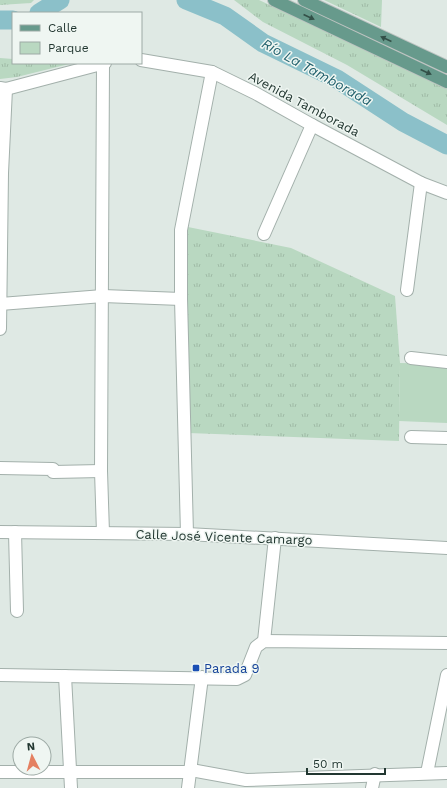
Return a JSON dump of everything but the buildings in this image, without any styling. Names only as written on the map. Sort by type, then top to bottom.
[{"type":"main road","points":[[274,0],[447,82]]},
{"type":"main road","points":[[304,0],[447,67]]},
{"type":"street","name":"Avenida Tamborada","points":[[142,60],[212,72],[255,93],[421,183],[447,193]]},
{"type":"street","points":[[0,329],[3,89],[100,64]]},
{"type":"street","points":[[103,533],[101,471],[104,64]]},
{"type":"street","points":[[187,534],[181,299],[182,230],[212,72]]},
{"type":"street","points":[[264,234],[312,125]]},
{"type":"street","points":[[407,290],[421,183]]},
{"type":"street","points":[[1,304],[103,296],[181,299]]},
{"type":"street","points":[[412,358],[447,362]]},
{"type":"street","points":[[411,437],[447,438]]},
{"type":"street","points":[[0,468],[53,469],[53,472],[101,471]]},
{"type":"street","name":"Calle José Vicente Camargo","points":[[0,532],[187,534],[447,548]]},
{"type":"street","points":[[14,532],[17,611]]},
{"type":"street","points":[[264,641],[275,538]]},
{"type":"street","points":[[0,675],[202,677],[237,679],[245,674],[256,647],[264,641],[447,643]]},
{"type":"street","points":[[427,773],[447,674]]},
{"type":"street","points":[[65,676],[71,788]]},
{"type":"street","points":[[188,788],[202,677]]},
{"type":"street","points":[[0,772],[191,771],[246,780],[375,774],[447,773]]},
{"type":"street","points":[[372,788],[375,774]]},
{"type":"green space","points":[[0,0],[34,0],[31,3],[0,5]]},
{"type":"green space","points":[[234,0],[259,0],[447,88],[447,125],[347,65],[263,22]]},
{"type":"green space","points":[[324,0],[382,0],[381,27]]},
{"type":"green space","points":[[0,58],[12,59],[12,64],[69,64],[17,77],[0,79]]},
{"type":"green space","points":[[188,227],[291,248],[395,296],[400,363],[399,441],[188,433]]},
{"type":"green space","points":[[400,363],[447,364],[447,423],[399,421]]},
{"type":"waterway","name":"Río La Tamborada","points":[[41,12],[60,0]]},
{"type":"waterway","name":"Río La Tamborada","points":[[186,0],[225,16],[263,43],[337,79],[403,122],[447,145]]},
{"type":"waterway","name":"Río La Tamborada","points":[[0,20],[12,20]]},
{"type":"place","name":"Parada 9","points":[[196,668]]}]
